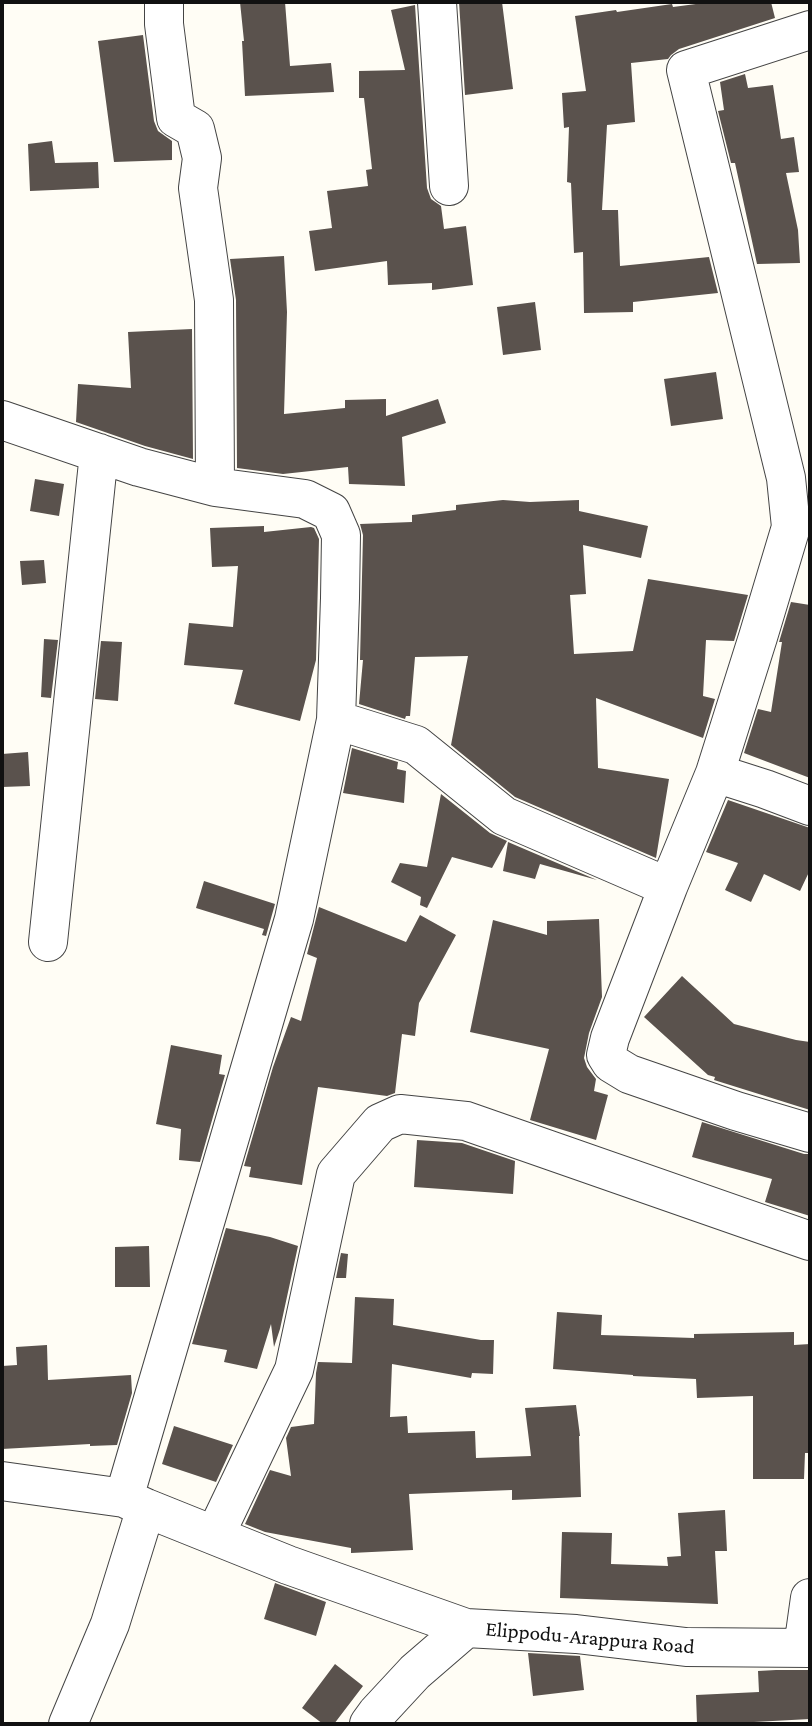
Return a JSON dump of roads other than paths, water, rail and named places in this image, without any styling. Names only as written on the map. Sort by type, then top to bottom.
[{"type":"street","points":[[164,2],[164,24],[176,118],[195,128],[202,158],[198,188],[214,300],[215,487]]},
{"type":"street","points":[[437,2],[449,186]]},
{"type":"street","points":[[810,30],[686,70],[800,526],[758,637],[715,773],[668,887],[610,1038],[606,1055],[611,1063],[629,1074],[810,1133]]},
{"type":"street","points":[[2,420],[139,467],[215,487],[306,499],[331,512],[341,535],[336,720],[294,919],[235,1116],[135,1503],[110,1624],[68,1724]]},
{"type":"street","points":[[48,943],[99,453]]},
{"type":"street","points":[[336,720],[416,745],[504,816],[668,887]]},
{"type":"street","points":[[715,773],[810,806]]},
{"type":"street","points":[[215,1535],[294,1370],[336,1174],[380,1123],[400,1114],[466,1121],[810,1241]]},
{"type":"street","points":[[2,1481],[135,1503],[288,1565],[466,1628]]},
{"type":"street","points":[[807,1648],[810,1598]]},
{"type":"street","name":"Elippodu-Arappura Road","points":[[369,1724],[415,1672],[466,1628],[576,1634],[687,1647],[807,1648]]}]
